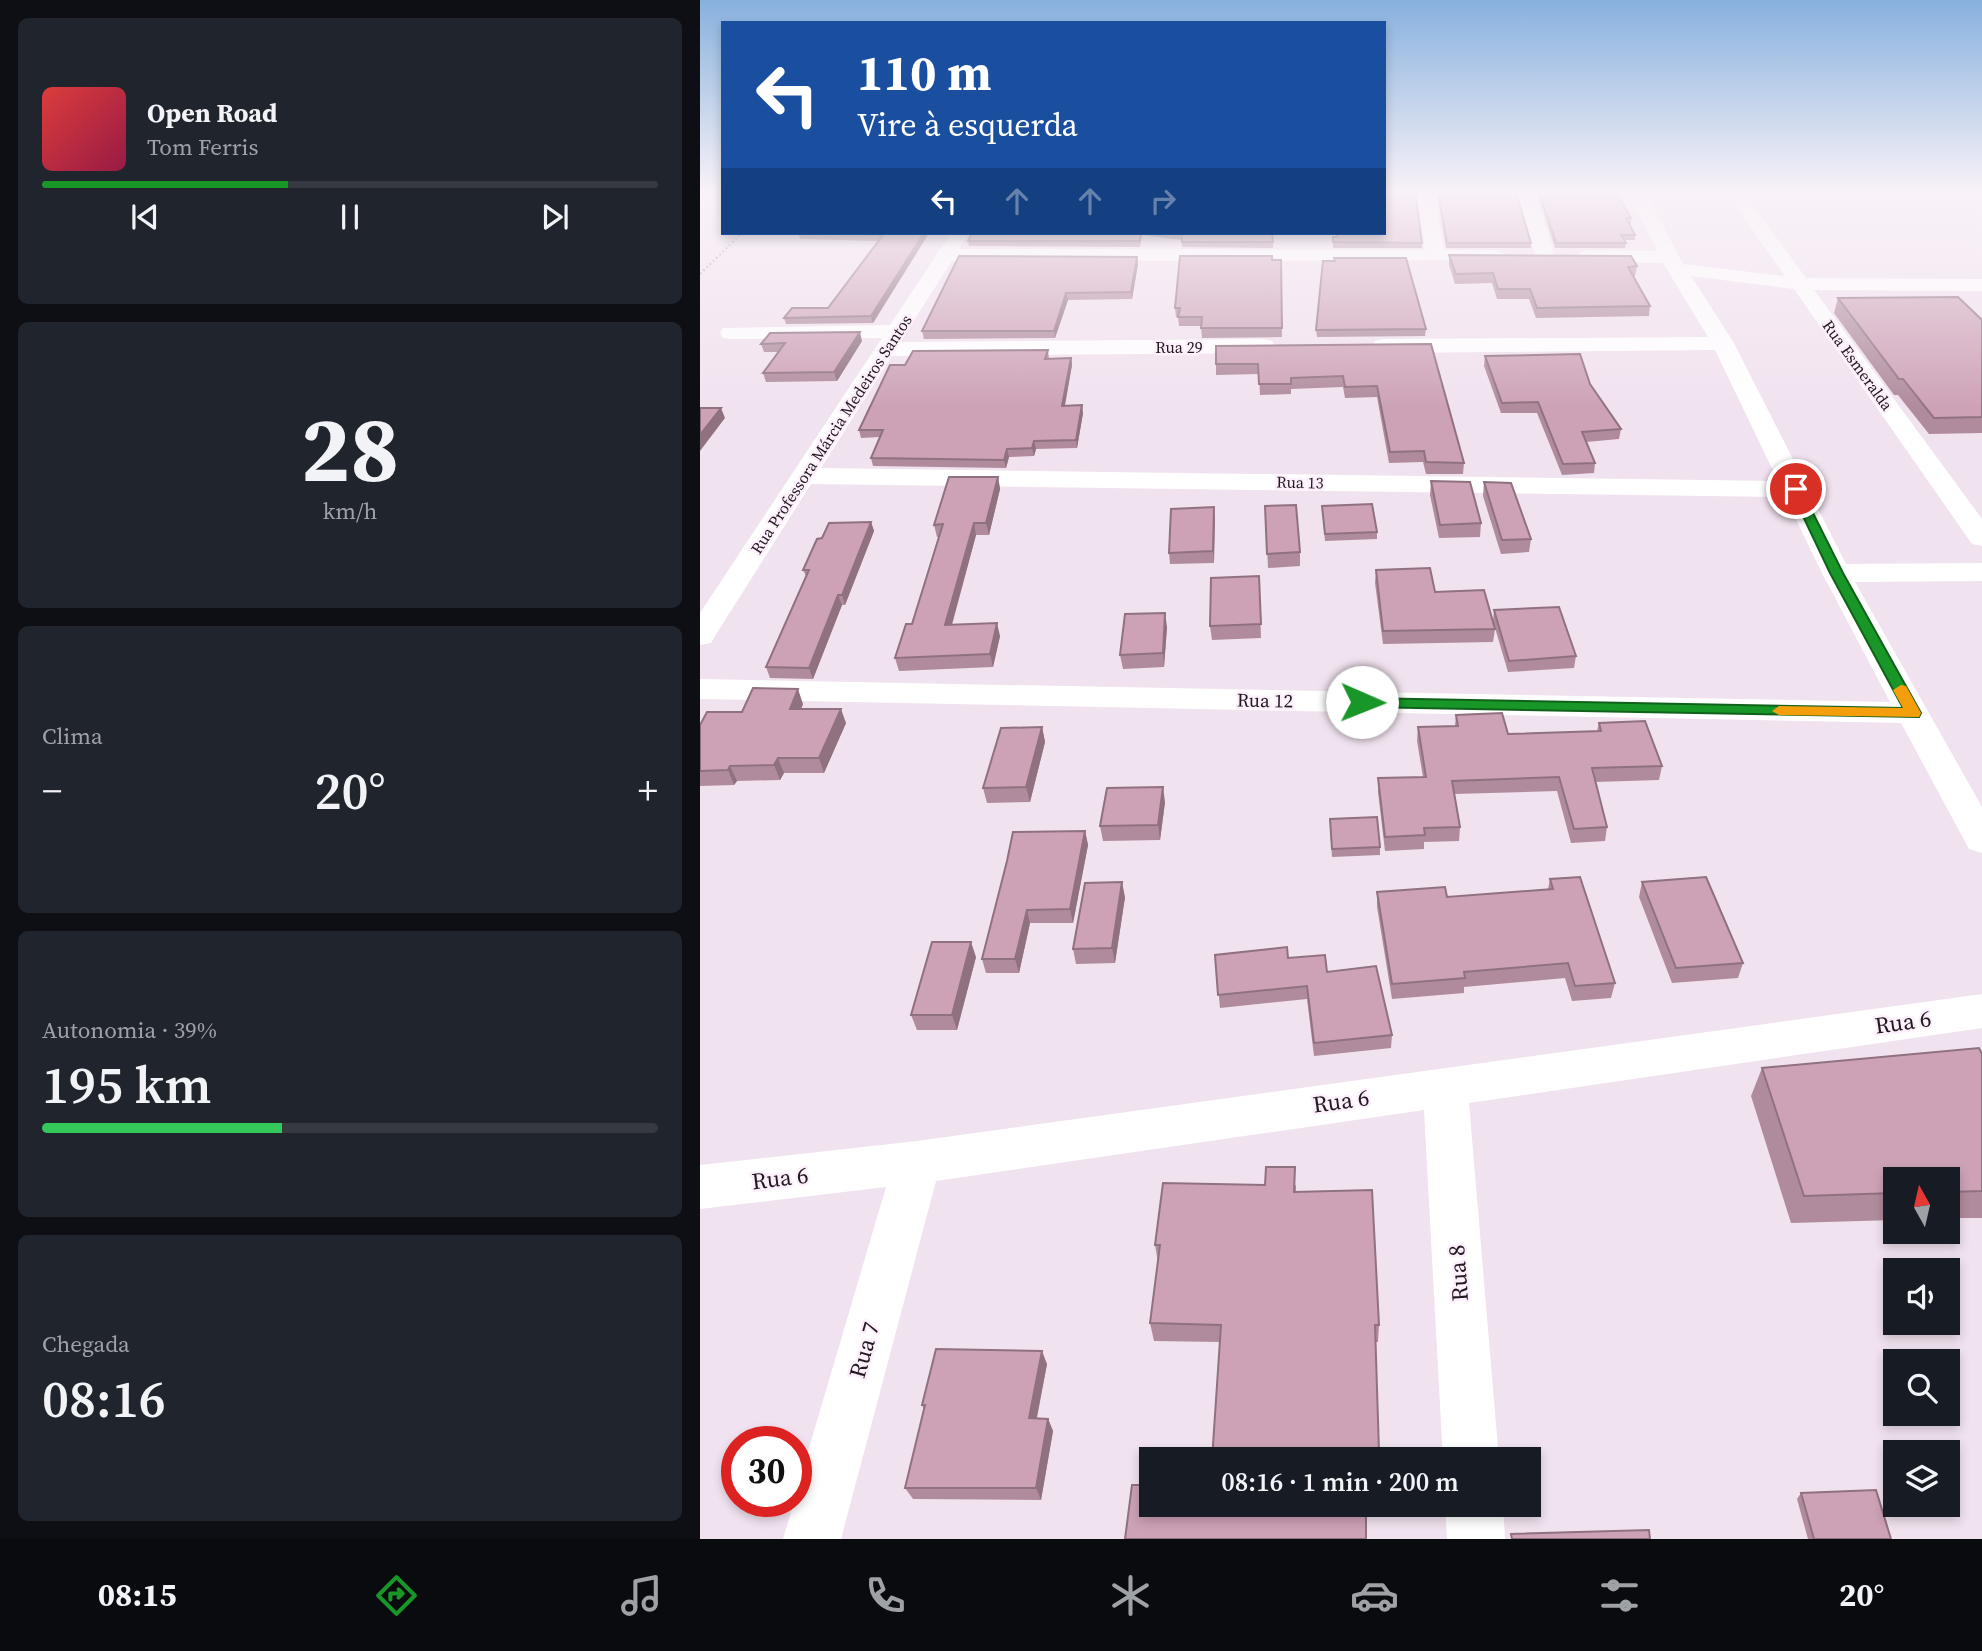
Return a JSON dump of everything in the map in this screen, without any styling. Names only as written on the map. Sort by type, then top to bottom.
[{"type":"street","name":"Rua Professora Márcia Medeiros Santos","points":[[700,636],[941,264]]},
{"type":"street","points":[[1674,264],[1723,343],[1836,573],[1982,840]]},
{"type":"street","points":[[1678,264],[1799,284],[1982,285]]},
{"type":"street","name":"Rua Esmeralda","points":[[1785,264],[1982,538]]},
{"type":"street","name":"Rua 29","points":[[731,333],[892,340],[1291,346]]},
{"type":"street","points":[[1360,346],[1723,343]]},
{"type":"street","name":"Rua 13","points":[[804,476],[1796,489]]},
{"type":"street","points":[[1836,573],[1982,572]]},
{"type":"street","name":"Rua 12","points":[[700,689],[1913,713]]},
{"type":"street","name":"Rua 6","points":[[700,1187],[917,1162],[1982,1011]]},
{"type":"street","name":"Rua 8","points":[[1445,1087],[1470,1447]]},
{"type":"street","name":"Rua 7","points":[[812,1539],[917,1162]]},
{"type":"street","points":[[1475,1517],[1476,1539]]},
{"type":"building","points":[[861,264],[904,264],[871,316],[784,318],[792,308],[828,308]]},
{"type":"building","points":[[955,264],[1136,264],[1131,292],[1066,293],[1054,331],[922,331]]},
{"type":"building","points":[[1179,264],[1281,264],[1282,328],[1201,328],[1202,317],[1178,317],[1180,308],[1175,308]]},
{"type":"building","points":[[1323,264],[1408,264],[1426,329],[1316,330]]},
{"type":"building","points":[[1452,264],[1636,264],[1637,266],[1628,267],[1650,306],[1537,308],[1530,289],[1498,289],[1493,273],[1456,274]]},
{"type":"building","points":[[1958,297],[1982,320],[1982,417],[1934,418],[1903,379],[1899,379],[1838,298]]},
{"type":"building","points":[[860,332],[834,372],[763,373],[785,343],[761,344],[770,333]]},
{"type":"building","points":[[1431,344],[1464,463],[1426,462],[1424,451],[1390,452],[1377,386],[1345,387],[1343,376],[1291,378],[1291,384],[1259,384],[1258,364],[1216,364],[1216,346]]},
{"type":"building","points":[[1048,350],[1045,359],[1071,358],[1062,406],[1082,405],[1076,440],[1034,441],[1032,448],[1007,449],[1004,460],[871,458],[883,430],[859,430],[890,365],[905,365],[913,351]]},
{"type":"building","points":[[1580,354],[1590,384],[1621,429],[1582,432],[1595,463],[1563,464],[1538,402],[1502,403],[1485,356]]},
{"type":"building","points":[[700,408],[721,408],[700,435]]},
{"type":"building","points":[[949,477],[998,477],[986,523],[974,523],[945,625],[997,623],[990,654],[895,658],[906,624],[912,624],[943,524],[934,525]]},
{"type":"building","points":[[1431,481],[1470,482],[1481,523],[1440,525]]},
{"type":"building","points":[[1484,482],[1511,483],[1531,539],[1502,540]]},
{"type":"building","points":[[1372,504],[1377,532],[1325,534],[1322,506]]},
{"type":"building","points":[[1296,505],[1300,552],[1267,554],[1265,506]]},
{"type":"building","points":[[1214,507],[1213,551],[1169,553],[1171,509]]},
{"type":"building","points":[[871,522],[809,668],[766,667],[809,570],[803,570],[817,539],[822,538],[829,523]]},
{"type":"building","points":[[1430,568],[1435,592],[1484,590],[1495,629],[1383,631],[1376,570]]},
{"type":"building","points":[[1259,576],[1261,624],[1210,626],[1211,578]]},
{"type":"building","points":[[1559,607],[1576,656],[1509,661],[1494,610]]},
{"type":"building","points":[[1165,613],[1163,653],[1120,655],[1125,614]]},
{"type":"building","points":[[753,688],[798,689],[790,709],[841,709],[819,758],[778,758],[774,765],[730,766],[728,770],[700,771],[700,725],[707,712],[742,712]]},
{"type":"building","points":[[1502,713],[1508,734],[1601,731],[1599,723],[1645,721],[1662,766],[1592,768],[1607,827],[1574,829],[1559,777],[1452,781],[1460,827],[1424,828],[1425,835],[1385,837],[1378,778],[1426,777],[1418,727],[1458,726],[1456,715]]},
{"type":"building","points":[[1042,727],[1026,787],[983,788],[1001,728]]},
{"type":"building","points":[[1163,787],[1158,825],[1100,826],[1107,788]]},
{"type":"building","points":[[1377,817],[1380,847],[1332,849],[1330,819]]},
{"type":"building","points":[[1085,831],[1070,909],[1027,910],[1015,959],[982,959],[1013,832]]},
{"type":"building","points":[[1580,877],[1615,983],[1575,986],[1568,963],[1464,972],[1465,978],[1392,984],[1377,892],[1445,887],[1447,897],[1553,889],[1550,879]]},
{"type":"building","points":[[1706,877],[1743,963],[1676,968],[1642,882]]},
{"type":"building","points":[[1122,882],[1112,948],[1073,949],[1085,883]]},
{"type":"building","points":[[932,942],[971,942],[952,1015],[911,1015]]},
{"type":"building","points":[[1287,947],[1288,958],[1325,955],[1327,972],[1376,966],[1392,1035],[1314,1043],[1307,986],[1218,995],[1215,955]]},
{"type":"building","points":[[1979,1048],[1982,1054],[1982,1191],[1960,1192],[1960,1167],[1883,1167],[1883,1193],[1804,1196],[1762,1068]]},
{"type":"building","points":[[1266,1167],[1295,1167],[1294,1192],[1372,1190],[1379,1325],[1375,1325],[1379,1447],[1213,1447],[1221,1325],[1150,1323],[1160,1245],[1155,1245],[1163,1183],[1265,1185]]},
{"type":"building","points":[[936,1349],[1042,1351],[1029,1418],[1048,1419],[1036,1488],[905,1488]]},
{"type":"building","points":[[1132,1485],[1139,1485],[1139,1517],[1366,1517],[1366,1539],[1125,1539]]},
{"type":"building","points":[[1876,1490],[1891,1539],[1814,1539],[1801,1493]]},
{"type":"building","points":[[1649,1530],[1650,1539],[1512,1539],[1511,1534]]},
{"type":"slow traffic","points":[[1779,711],[1913,713],[1901,690]]},
{"type":"route","points":[[1362,702],[1913,713],[1836,573],[1796,489]]}]
